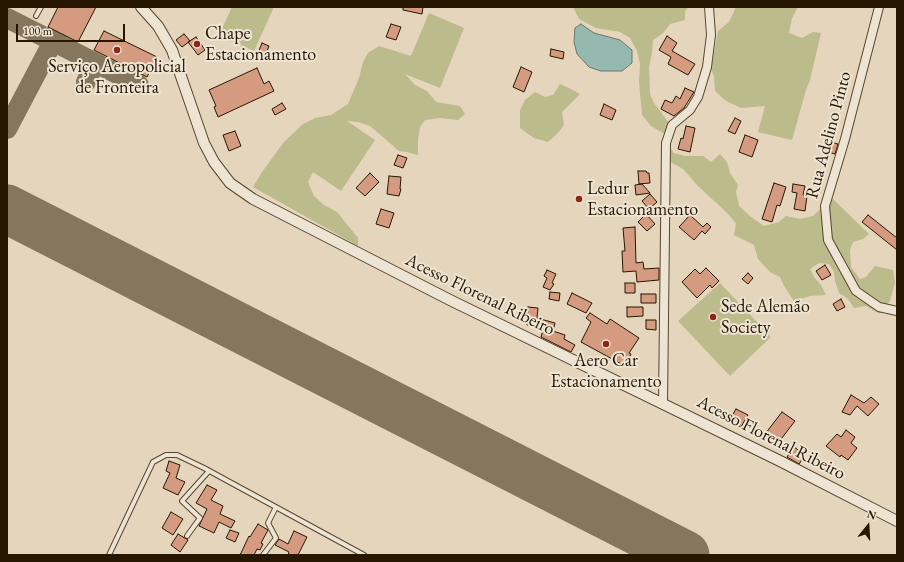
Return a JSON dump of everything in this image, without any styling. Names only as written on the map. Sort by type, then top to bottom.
[{"type":"street","name":"Acesso Florenal Ribeiro","points":[[141,7],[158,26],[172,50],[204,143],[214,162],[230,182],[253,200],[450,300],[778,460],[897,521]]},
{"type":"street","points":[[663,404],[666,143],[672,125],[690,110],[698,97],[707,67],[711,35],[710,7]]},
{"type":"street","name":"Rua Adelino Pinto","points":[[879,7],[825,206],[828,240],[856,291],[879,307],[897,311]]},
{"type":"lane","points":[[36,16],[41,7]]},
{"type":"lane","points":[[109,555],[153,462],[166,455],[177,455],[364,555]]},
{"type":"lane","points":[[187,536],[200,518],[182,500],[209,471]]},
{"type":"lane","points":[[264,555],[276,538],[268,523],[276,507]]},
{"type":"shaded area","points":[[232,7],[274,7],[254,51],[219,35]]},
{"type":"shaded area","points":[[573,7],[689,7],[685,11],[685,20],[670,24],[663,33],[653,40],[649,67],[650,94],[654,103],[669,123],[669,131],[663,133],[651,126],[642,115],[639,82],[640,64],[637,51],[630,38],[620,32],[596,28],[579,19]]},
{"type":"shaded area","points":[[736,7],[798,7],[792,18],[789,33],[802,38],[813,32],[821,33],[810,80],[792,140],[758,132],[765,106],[741,108],[726,101],[715,91],[714,76],[711,69],[718,31],[729,22]]},
{"type":"shaded area","points":[[429,13],[464,28],[440,88],[405,74],[415,85],[427,91],[436,102],[460,106],[465,114],[458,120],[440,118],[425,120],[420,127],[418,155],[399,151],[370,126],[358,122],[347,121],[375,140],[341,191],[313,172],[308,182],[314,196],[324,205],[337,212],[358,238],[358,246],[253,187],[284,142],[303,124],[315,118],[331,115],[348,104],[359,78],[363,62],[368,53],[379,46],[411,56]]},
{"type":"shaded area","points":[[560,84],[580,94],[562,112],[564,125],[559,132],[548,142],[534,138],[520,128],[520,110],[525,100],[535,92],[545,97],[553,95]]},
{"type":"shaded area","points":[[666,143],[674,153],[685,156],[703,156],[711,162],[720,154],[727,162],[730,173],[738,185],[736,192],[739,206],[764,226],[779,222],[786,216],[800,219],[813,216],[832,198],[869,234],[863,239],[853,242],[850,250],[851,267],[860,279],[866,277],[875,266],[893,270],[895,282],[890,301],[880,314],[866,306],[854,308],[848,299],[839,293],[834,272],[829,264],[819,263],[810,269],[826,295],[810,296],[794,301],[780,277],[770,272],[758,259],[754,245],[734,235],[736,223],[698,186],[683,169],[665,159]]},
{"type":"shaded area","points":[[720,283],[771,337],[730,376],[678,321]]},
{"type":"water","points":[[581,24],[594,33],[620,40],[632,50],[632,63],[622,71],[601,71],[589,67],[577,54],[574,42],[575,28]]},
{"type":"building","points":[[58,7],[96,7],[78,42],[48,27]]},
{"type":"building","points":[[403,7],[423,7],[422,14],[403,10]]},
{"type":"building","points":[[391,24],[401,27],[396,40],[386,37]]},
{"type":"building","name":"Serviço Aeropolicial de Fronteira","points":[[104,31],[157,57],[147,77],[94,50]]},
{"type":"building","points":[[184,34],[190,41],[182,47],[176,40]]},
{"type":"building","points":[[667,36],[677,43],[672,51],[695,64],[688,75],[668,64],[671,57],[659,50]]},
{"type":"building","points":[[196,37],[205,50],[198,55],[188,42]]},
{"type":"building","points":[[262,43],[269,46],[263,61],[256,58]]},
{"type":"building","points":[[551,49],[564,52],[563,59],[550,56]]},
{"type":"building","points":[[521,67],[532,72],[524,92],[513,87]]},
{"type":"building","points":[[257,68],[264,84],[269,81],[274,91],[218,117],[214,107],[216,106],[209,90]]},
{"type":"building","points":[[685,88],[694,92],[684,108],[674,116],[661,109],[665,100],[672,103],[676,96],[680,99]]},
{"type":"building","points":[[282,103],[286,109],[275,115],[272,109]]},
{"type":"building","points":[[604,104],[616,110],[612,120],[600,115]]},
{"type":"building","points":[[735,118],[741,121],[735,134],[728,131]]},
{"type":"building","points":[[686,126],[695,128],[690,152],[678,149],[681,138],[683,139]]},
{"type":"building","points":[[235,131],[241,146],[229,151],[223,135]]},
{"type":"building","points":[[745,135],[758,140],[752,157],[739,152]]},
{"type":"building","points":[[827,141],[838,144],[835,154],[824,151]]},
{"type":"building","points":[[398,155],[407,158],[403,168],[394,165]]},
{"type":"building","points":[[638,171],[646,171],[649,173],[650,183],[639,184]]},
{"type":"building","points":[[370,173],[379,182],[365,196],[356,188]]},
{"type":"building","points":[[389,176],[401,177],[401,189],[399,196],[387,194]]},
{"type":"building","points":[[774,183],[786,187],[780,206],[777,205],[772,222],[762,219]]},
{"type":"building","points":[[642,184],[650,193],[636,195],[635,185]]},
{"type":"building","points":[[793,184],[805,186],[803,195],[807,196],[805,211],[794,209],[797,193],[792,192]]},
{"type":"building","points":[[650,194],[657,202],[649,209],[642,201]]},
{"type":"building","points":[[381,209],[394,213],[389,228],[376,224]]},
{"type":"building","points":[[646,214],[655,224],[647,231],[638,222]]},
{"type":"building","points":[[690,215],[703,227],[707,223],[711,227],[705,234],[702,231],[694,240],[679,227]]},
{"type":"building","points":[[868,215],[897,238],[897,250],[862,222]]},
{"type":"building","points":[[635,227],[636,263],[643,262],[644,269],[659,268],[659,280],[637,282],[636,271],[623,272],[622,251],[625,251],[623,228]]},
{"type":"building","points":[[825,265],[831,275],[822,280],[816,271]]},
{"type":"building","points":[[706,268],[719,281],[712,288],[710,285],[697,298],[682,282],[695,269],[700,274]]},
{"type":"building","points":[[547,270],[556,274],[552,283],[554,284],[550,290],[543,287],[547,278],[544,276]]},
{"type":"building","points":[[748,273],[753,278],[748,284],[742,279]]},
{"type":"building","points":[[625,283],[635,283],[635,293],[625,293]]},
{"type":"building","points":[[550,292],[560,293],[559,301],[549,299]]},
{"type":"building","points":[[572,293],[592,303],[586,313],[567,304]]},
{"type":"building","points":[[641,294],[656,294],[656,303],[641,303]]},
{"type":"building","points":[[841,299],[845,307],[837,311],[833,304]]},
{"type":"building","points":[[528,307],[538,308],[537,318],[555,323],[553,331],[565,335],[564,339],[575,345],[571,352],[541,337],[544,326],[527,325]]},
{"type":"building","points":[[627,307],[643,307],[643,316],[627,317]]},
{"type":"building","points":[[590,313],[607,324],[610,319],[639,338],[629,353],[631,354],[625,366],[581,342],[591,322],[586,318]]},
{"type":"building","points":[[646,320],[656,320],[656,330],[646,329]]},
{"type":"building","points":[[851,395],[864,403],[871,397],[879,404],[868,416],[857,406],[850,415],[842,412]]},
{"type":"building","points":[[736,409],[748,415],[741,427],[729,421]]},
{"type":"building","points":[[782,412],[795,421],[778,443],[765,434]]},
{"type":"building","points":[[846,430],[855,437],[851,443],[857,448],[848,460],[841,455],[840,457],[826,446],[837,434],[841,437]]},
{"type":"building","points":[[794,447],[801,452],[799,455],[803,458],[799,464],[787,457]]},
{"type":"building","points":[[169,461],[180,465],[176,478],[185,482],[178,495],[163,488],[170,473],[166,471]]},
{"type":"building","points":[[207,485],[217,490],[211,500],[223,506],[220,514],[235,521],[231,528],[219,522],[214,533],[199,526],[207,509],[196,503]]},
{"type":"building","points":[[171,512],[183,519],[173,535],[162,528]]},
{"type":"building","points":[[258,524],[268,530],[261,543],[263,544],[260,550],[257,549],[254,555],[240,555],[249,536],[250,537]]},
{"type":"building","points":[[230,530],[239,533],[235,542],[226,538]]},
{"type":"building","points":[[294,531],[307,537],[298,555],[288,555],[289,552],[275,545],[279,539],[288,544]]},
{"type":"building","points":[[178,534],[188,540],[180,552],[171,545]]},
{"type":"taxiway","points":[[7,18],[139,85]]},
{"type":"taxiway","points":[[7,129],[58,32]]},
{"type":"taxiway","points":[[86,82],[95,63]]},
{"type":"runway","points":[[7,209],[685,555]]},
{"type":"place","name":"Chape Estacionamento","points":[[197,44]]},
{"type":"place","name":"Serviço Aeropolicial de Fronteira","points":[[117,50]]},
{"type":"place","name":"Ledur Estacionamento","points":[[579,199]]},
{"type":"place","name":"Sede Alemão Society","points":[[713,317]]},
{"type":"place","name":"Aero Car Estacionamento","points":[[606,344]]}]
